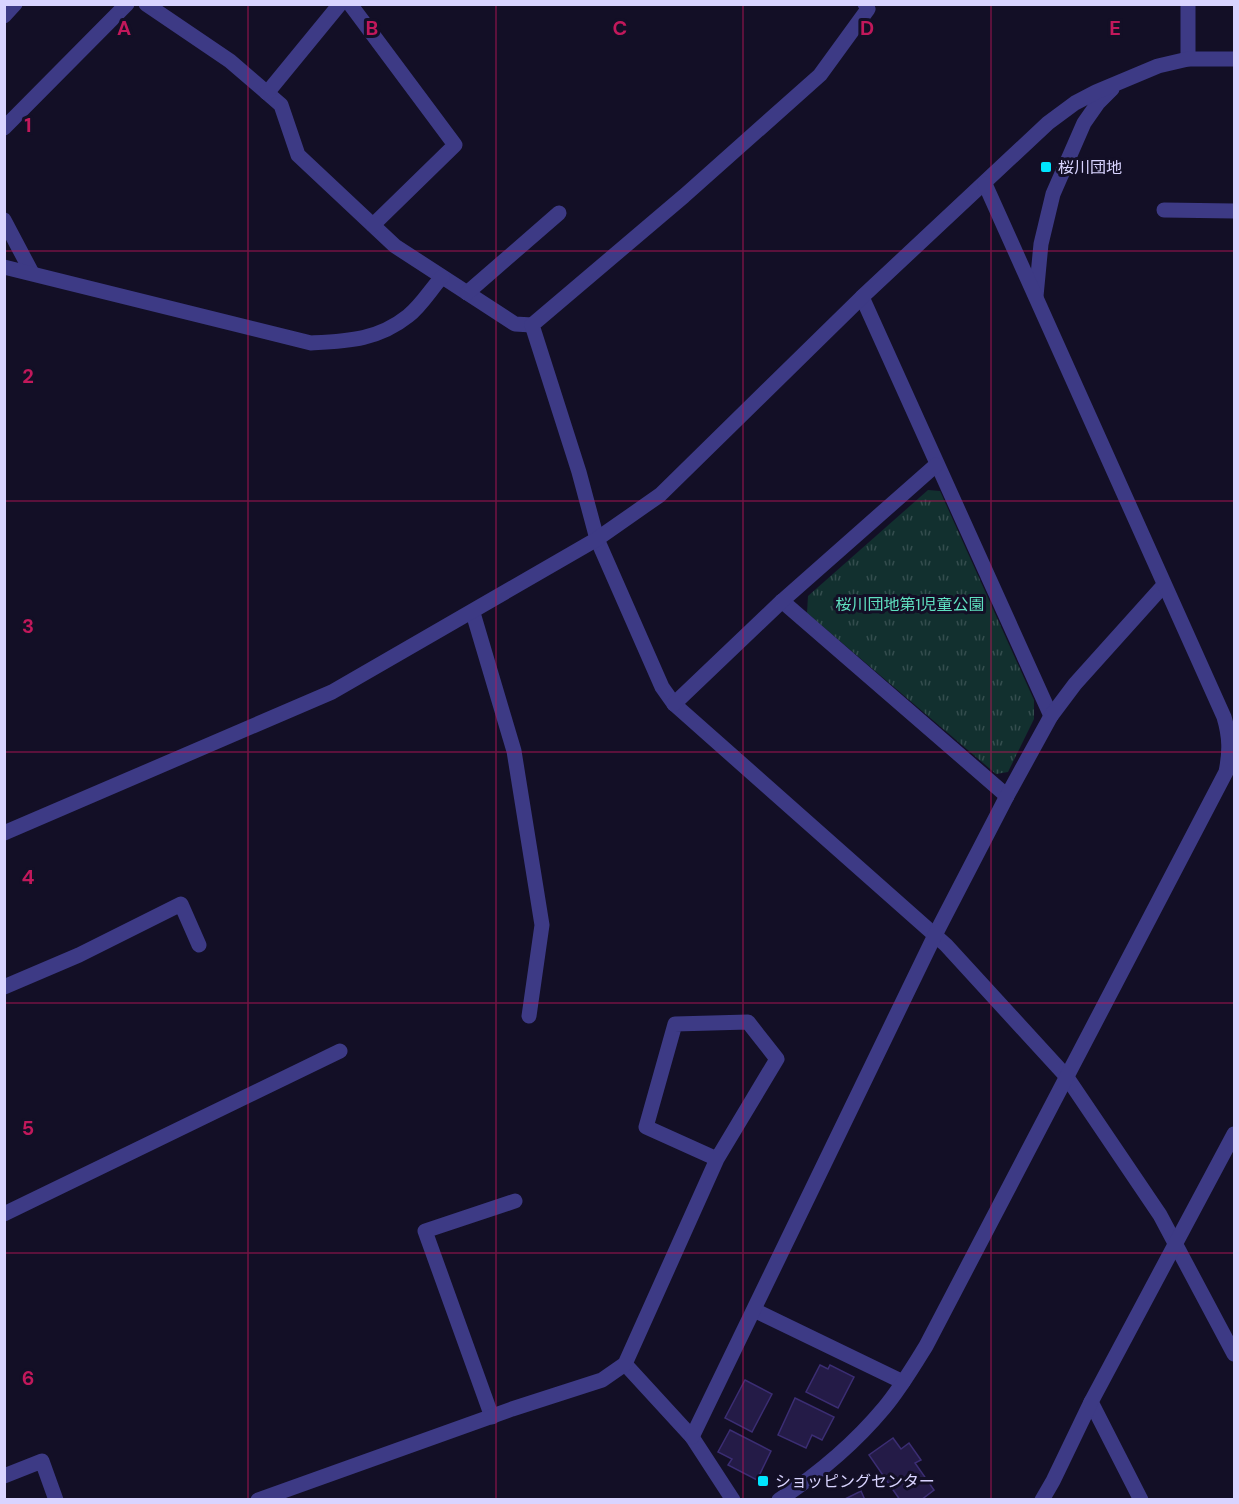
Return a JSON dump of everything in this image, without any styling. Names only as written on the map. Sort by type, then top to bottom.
[{"type":"street","points":[[4,16],[15,4]]},
{"type":"street","points":[[4,128],[126,4]]},
{"type":"street","points":[[146,4],[230,62],[281,105],[298,155],[395,246],[514,324],[532,325],[684,196],[820,75],[868,9],[865,4]]},
{"type":"street","points":[[267,93],[340,4]]},
{"type":"street","points":[[350,4],[455,145],[373,225]]},
{"type":"street","points":[[1188,4],[1188,59]]},
{"type":"street","points":[[4,833],[332,692],[473,613],[597,539],[660,495],[862,297],[1048,123],[1075,103],[1095,92],[1158,66],[1188,59],[1234,59]]},
{"type":"street","points":[[1036,296],[1041,244],[1053,194],[1084,123],[1098,103],[1119,83]]},
{"type":"street","points":[[779,1500],[834,1459],[884,1408],[926,1346],[1226,772],[1232,755],[1224,717],[985,184]]},
{"type":"street","points":[[1164,210],[1234,211]]},
{"type":"street","points":[[467,293],[559,213]]},
{"type":"street","points":[[4,220],[32,273]]},
{"type":"street","points":[[4,267],[311,343],[350,341],[382,333],[410,315],[442,277]]},
{"type":"street","points":[[862,297],[1051,716]]},
{"type":"street","points":[[532,325],[579,472],[597,539],[662,687],[674,704],[935,935],[1066,1076],[1177,1243],[1234,1354]]},
{"type":"street","points":[[674,704],[783,601],[936,465]]},
{"type":"street","points":[[692,1437],[935,935],[1051,716],[1075,684],[1164,585]]},
{"type":"street","points":[[783,601],[1007,796]]},
{"type":"street","points":[[473,613],[514,751],[542,925],[529,1016]]},
{"type":"street","points":[[4,987],[79,955],[181,904],[199,945]]},
{"type":"street","points":[[258,1500],[602,1380],[625,1364],[717,1160],[777,1059],[748,1022],[675,1024],[646,1127],[717,1160]]},
{"type":"street","points":[[4,1214],[340,1051]]},
{"type":"street","points":[[1042,1500],[1091,1402],[1234,1134]]},
{"type":"street","points":[[492,1417],[424,1231],[515,1201]]},
{"type":"street","points":[[754,1310],[903,1382]]},
{"type":"street","points":[[625,1364],[692,1437],[733,1500]]},
{"type":"street","points":[[1091,1402],[1142,1500]]},
{"type":"street","points":[[4,1476],[42,1461],[56,1500]]},
{"type":"green space","name":"桜川団地第1児童公園","points":[[928,490],[940,491],[1034,700],[1034,719],[1008,772],[996,774],[807,613],[808,596]]},
{"type":"building","points":[[820,1365],[828,1369],[830,1365],[854,1377],[838,1408],[806,1392]]},
{"type":"building","points":[[745,1380],[772,1394],[752,1432],[725,1418]]},
{"type":"building","points":[[795,1398],[834,1417],[822,1440],[812,1435],[806,1448],[778,1435]]},
{"type":"building","points":[[730,1430],[771,1451],[757,1480],[728,1465],[732,1459],[718,1452]]},
{"type":"building","points":[[893,1438],[901,1449],[909,1443],[921,1460],[915,1463],[934,1490],[921,1500],[900,1500],[869,1455]]},
{"type":"building","points":[[861,1491],[865,1500],[843,1500]]},
{"type":"place","name":"桜川団地","points":[[1046,167]]},
{"type":"place","name":"ショッピングセンター","points":[[763,1481]]}]
